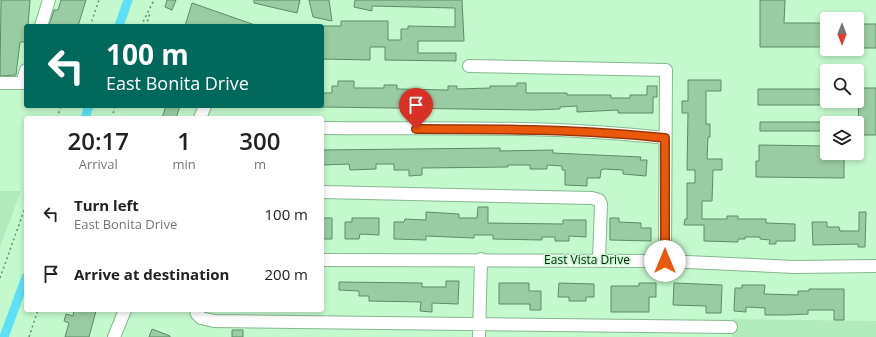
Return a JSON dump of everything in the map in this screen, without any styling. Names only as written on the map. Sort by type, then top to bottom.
[{"type":"street","points":[[42,24],[49,0]]},
{"type":"street","points":[[469,66],[666,70],[665,261]]},
{"type":"street","points":[[0,83],[22,83],[24,76]]},
{"type":"street","points":[[324,128],[540,129],[628,134],[665,138]]},
{"type":"street","points":[[324,192],[592,198],[599,200],[602,208],[599,260]]},
{"type":"street","points":[[479,337],[481,259]]},
{"type":"street","name":"East Vista Drive","points":[[324,260],[599,260],[665,261],[794,267],[876,266]]},
{"type":"street","points":[[114,337],[124,312]]},
{"type":"street","points":[[196,312],[201,318],[214,321],[731,327]]},
{"type":"path","points":[[91,24],[99,0]]},
{"type":"path","points":[[147,24],[154,0]]},
{"type":"path","points":[[142,24],[150,11]]},
{"type":"path","points":[[0,278],[24,211]]},
{"type":"path","points":[[29,337],[37,312]]},
{"type":"shaded area","points":[[0,191],[21,191],[0,246]]},
{"type":"shaded area","points":[[733,319],[876,321],[876,337],[732,337]]},
{"type":"building","points":[[1,0],[30,0],[28,24],[24,24],[24,42],[20,42],[16,75],[0,76]]},
{"type":"building","points":[[61,0],[86,0],[79,24],[50,24],[54,10],[58,10]]},
{"type":"building","points":[[167,0],[176,0],[172,10],[165,7]]},
{"type":"building","points":[[254,0],[300,0],[297,13],[254,3]]},
{"type":"building","points":[[309,0],[329,0],[332,21],[313,17]]},
{"type":"building","points":[[355,0],[462,0],[464,41],[418,41],[418,53],[456,53],[456,61],[385,60],[385,47],[370,47],[370,60],[324,59],[324,26],[341,26],[341,21],[388,21],[388,40],[401,40],[401,29],[408,29],[408,26],[455,27],[455,8],[372,6],[372,11],[354,7]]},
{"type":"building","points":[[760,0],[785,0],[784,23],[820,23],[820,47],[760,47]]},
{"type":"building","points":[[192,3],[252,24],[186,24]]},
{"type":"building","points":[[864,24],[876,24],[876,48],[864,48]]},
{"type":"building","points":[[688,80],[721,80],[721,91],[706,91],[706,124],[710,124],[707,159],[722,159],[722,170],[713,170],[712,201],[702,201],[702,219],[727,219],[727,216],[738,216],[738,219],[766,219],[766,223],[795,224],[795,241],[776,241],[776,244],[769,244],[770,240],[760,239],[760,237],[745,237],[745,239],[738,239],[738,242],[704,241],[704,225],[684,225],[685,219],[687,219],[687,183],[695,183],[695,170],[687,170],[688,113],[682,113],[682,101],[688,101]]},
{"type":"building","points":[[338,81],[354,81],[354,88],[384,88],[384,85],[397,85],[397,89],[448,90],[448,86],[457,86],[457,89],[490,88],[490,86],[517,86],[517,83],[526,83],[526,93],[611,95],[611,98],[630,98],[630,95],[647,95],[647,86],[657,86],[657,97],[653,97],[653,113],[618,113],[618,110],[577,112],[577,106],[560,107],[560,109],[535,110],[324,107],[324,93],[332,93],[332,86],[338,86]]},
{"type":"building","points":[[864,88],[876,88],[876,135],[864,135],[864,116],[858,116],[859,108],[864,108]]},
{"type":"building","points":[[758,89],[820,89],[820,105],[758,105]]},
{"type":"building","points":[[165,108],[179,108],[177,116],[163,116]]},
{"type":"building","points":[[760,122],[820,122],[820,131],[760,131]]},
{"type":"building","points":[[759,145],[820,146],[820,160],[844,160],[844,178],[756,177],[756,161],[759,161]]},
{"type":"building","points":[[500,148],[500,151],[553,150],[553,153],[641,157],[640,160],[647,160],[646,176],[623,174],[623,170],[604,169],[601,170],[600,178],[587,178],[587,186],[565,185],[565,170],[562,170],[562,166],[547,165],[547,169],[530,169],[530,165],[508,165],[508,167],[422,168],[422,175],[409,176],[409,170],[394,170],[394,164],[376,164],[376,169],[350,170],[349,164],[324,165],[324,150]]},
{"type":"building","points":[[478,207],[488,207],[488,223],[563,224],[563,220],[586,220],[586,237],[569,236],[569,241],[555,241],[555,237],[542,237],[542,240],[493,239],[493,235],[474,235],[474,238],[426,236],[426,240],[394,239],[394,222],[404,222],[405,219],[426,220],[426,212],[459,214],[459,218],[477,218]]},
{"type":"building","points":[[859,212],[866,212],[865,247],[858,247],[858,244],[813,245],[812,222],[827,222],[827,227],[839,227],[840,231],[859,231]]},
{"type":"building","points":[[324,218],[332,218],[332,239],[324,239]]},
{"type":"building","points":[[352,218],[379,218],[379,235],[360,234],[359,239],[345,239],[345,222],[352,222]]},
{"type":"building","points":[[610,218],[619,218],[619,222],[641,223],[641,228],[651,228],[651,241],[610,240]]},
{"type":"building","points":[[446,281],[459,281],[458,304],[432,303],[432,312],[420,311],[421,302],[369,301],[369,296],[359,296],[359,291],[339,290],[339,282],[422,283],[422,287],[446,287]]},
{"type":"building","points":[[499,283],[529,283],[529,291],[541,291],[541,310],[530,310],[530,304],[499,304]]},
{"type":"building","points":[[559,283],[594,284],[594,297],[586,297],[586,301],[569,301],[569,297],[558,297]]},
{"type":"building","points":[[639,283],[656,283],[656,297],[649,297],[649,312],[611,312],[611,286],[639,286]]},
{"type":"building","points":[[674,283],[722,285],[721,313],[706,313],[706,306],[673,305]]},
{"type":"building","points":[[742,285],[765,285],[764,294],[798,295],[798,291],[809,291],[809,289],[844,289],[844,320],[834,320],[834,310],[808,310],[808,314],[786,315],[765,315],[765,308],[746,307],[746,312],[734,311],[735,288],[742,288]]},
{"type":"building","points":[[74,312],[96,312],[89,337],[65,337],[69,323],[64,321],[66,314],[73,316]]},
{"type":"building","points":[[152,329],[170,336],[170,337],[149,337]]},
{"type":"building","points":[[232,330],[243,330],[243,337],[232,337]]},
{"type":"waterway","points":[[120,24],[128,0]]},
{"type":"waterway","points":[[86,116],[88,108]]},
{"type":"waterway","points":[[4,337],[24,282]]},
{"type":"route","points":[[416,129],[540,129],[628,134],[665,138],[665,261]]}]
